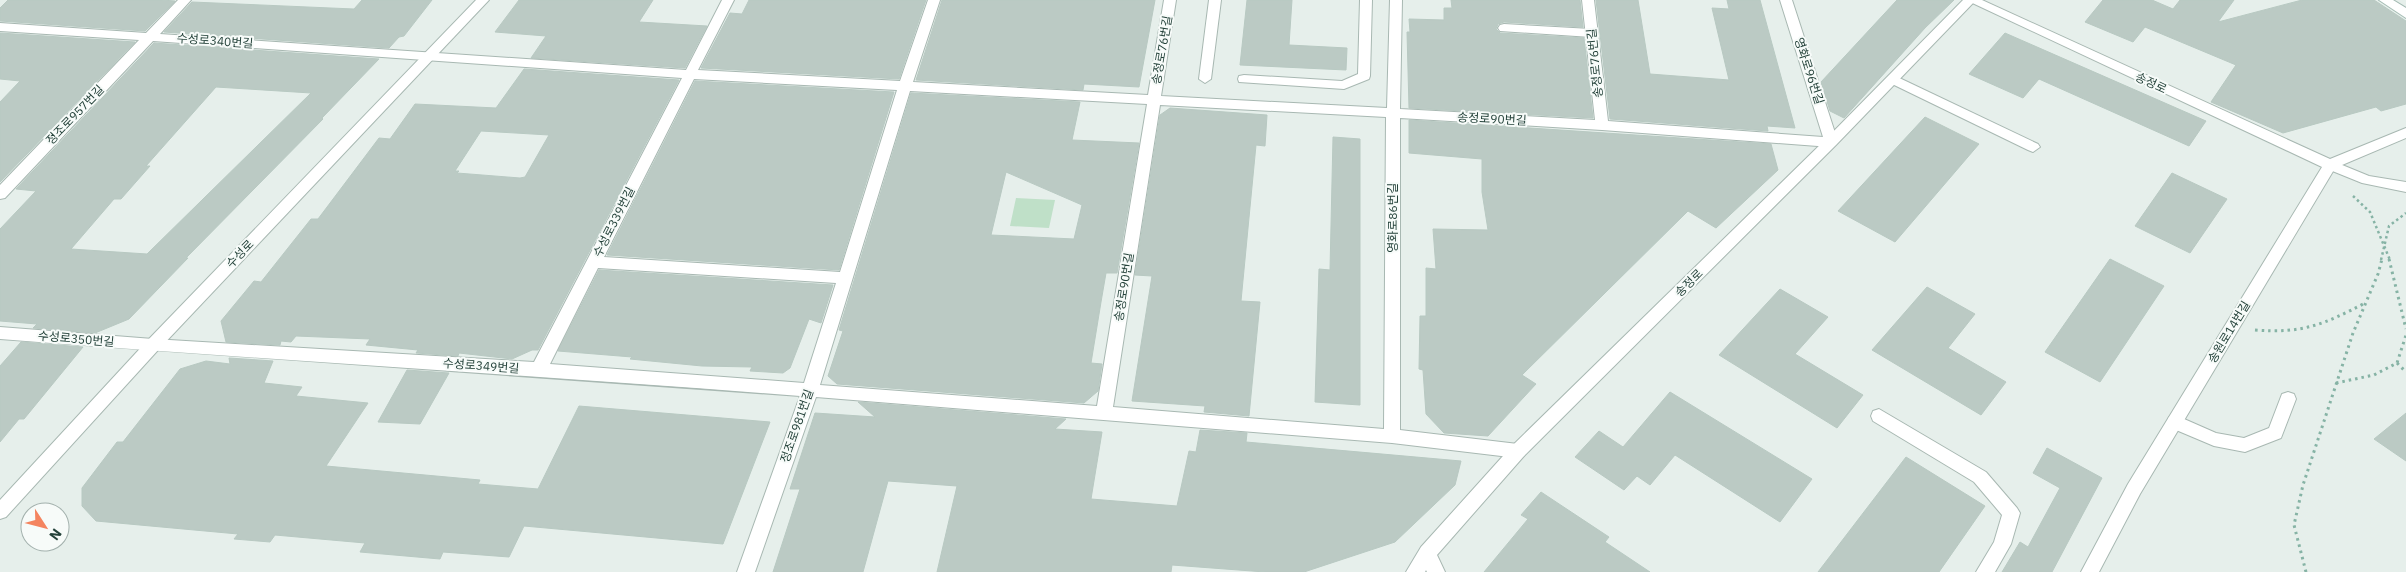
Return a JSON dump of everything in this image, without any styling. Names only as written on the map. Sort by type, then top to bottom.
[{"type":"street","name":"정조로957번길","points":[[0,194],[185,0]]},
{"type":"street","name":"수성로","points":[[0,512],[152,345],[483,0]]},
{"type":"street","name":"수성로339번길","points":[[539,369],[728,0]]},
{"type":"street","name":"정조로981번길","points":[[746,572],[810,391],[904,86],[934,0]]},
{"type":"street","name":"송정로76번길","points":[[1153,100],[1170,0]]},
{"type":"street","points":[[1205,79],[1215,0]]},
{"type":"street","points":[[1244,79],[1344,85],[1364,76],[1366,0]]},
{"type":"street","name":"영화로86번길","points":[[1392,436],[1393,114],[1396,0]]},
{"type":"street","name":"송정로76번길","points":[[1588,0],[1602,125]]},
{"type":"street","name":"영화로96번길","points":[[1786,0],[1831,142]]},
{"type":"street","name":"송정로","points":[[1416,572],[1427,553],[1518,451],[1831,142],[1971,0],[2326,171],[2406,187]]},
{"type":"street","points":[[2385,0],[2406,14]]},
{"type":"street","name":"수성로340번길","points":[[0,27],[430,55]]},
{"type":"street","points":[[1504,28],[1591,33]]},
{"type":"street","points":[[430,55],[689,74],[904,86]]},
{"type":"street","points":[[1893,79],[2033,147]]},
{"type":"street","name":"송정로90번길","points":[[904,86],[1602,125],[1831,142]]},
{"type":"street","name":"송정로90번길","points":[[1104,414],[1153,100]]},
{"type":"street","points":[[2326,171],[2406,132]]},
{"type":"street","name":"송원로14번길","points":[[2090,572],[2134,489],[2326,171]]},
{"type":"street","points":[[593,262],[844,278]]},
{"type":"street","name":"수성로350번길","points":[[0,333],[152,345]]},
{"type":"street","name":"수성로349번길","points":[[152,345],[539,369],[1392,436],[1518,451]]},
{"type":"street","points":[[2175,422],[2214,440],[2245,445],[2275,433],[2288,399]]},
{"type":"street","points":[[1879,416],[1980,477],[2011,513],[2002,544],[1985,572]]},
{"type":"street","points":[[1427,553],[1436,572]]},
{"type":"path","points":[[2326,171],[2369,211],[2384,245],[2402,300],[2406,329]]},
{"type":"path","points":[[2306,572],[2294,525],[2303,485],[2336,383],[2365,302],[2378,274],[2389,226],[2406,213]]},
{"type":"path","points":[[2231,327],[2271,332],[2300,328],[2335,320],[2365,302]]},
{"type":"path","points":[[2336,383],[2374,375],[2397,363],[2406,335]]},
{"type":"path","points":[[2397,363],[2406,372]]},
{"type":"green space","points":[[1016,198],[1055,200],[1049,228],[1010,226]]},
{"type":"building","points":[[8,0],[175,1],[145,31],[0,21],[0,8]]},
{"type":"building","points":[[362,0],[432,0],[404,36],[399,37],[389,48],[164,32],[192,2],[354,9]]},
{"type":"building","points":[[519,0],[653,0],[639,22],[707,26],[685,68],[531,58],[546,36],[495,32]]},
{"type":"building","points":[[749,0],[926,0],[899,79],[701,68],[730,13],[742,14]]},
{"type":"building","points":[[942,0],[1155,0],[1139,87],[1084,84],[1083,90],[916,80]]},
{"type":"building","points":[[1247,0],[1292,0],[1289,45],[1347,48],[1346,70],[1240,65]]},
{"type":"building","points":[[1451,0],[1580,0],[1583,27],[1504,22],[1498,24],[1496,29],[1500,33],[1584,38],[1593,118],[1409,108],[1407,32],[1410,32],[1409,19],[1444,20],[1444,8],[1452,8]]},
{"type":"building","points":[[1596,0],[1638,0],[1650,74],[1729,80],[1712,8],[1729,9],[1727,0],[1760,0],[1795,128],[1767,126],[1768,131],[1610,119]]},
{"type":"building","points":[[1897,0],[1954,0],[1925,28],[1844,118],[1830,111],[1821,82]]},
{"type":"building","points":[[2103,0],[2152,0],[2173,9],[2180,0],[2234,0],[2218,22],[2302,0],[2374,0],[2406,21],[2406,104],[2381,111],[2376,107],[2283,133],[2211,102],[2236,65],[2145,27],[2133,42],[2085,22]]},
{"type":"building","points":[[0,33],[135,42],[0,182],[0,102],[20,81],[0,79]]},
{"type":"building","points":[[2005,33],[2206,121],[2189,146],[2039,79],[2023,98],[1969,74]]},
{"type":"building","points":[[154,43],[379,59],[129,319],[95,333],[33,328],[37,324],[0,321],[0,229],[36,191],[16,189]],"holes":[[[216,87],[311,93],[147,254],[71,249],[114,199],[121,199],[150,166],[146,166]]]},
{"type":"building","points":[[524,69],[679,80],[538,350],[532,350],[512,359],[459,353],[458,356],[416,353],[418,350],[366,345],[370,339],[296,336],[291,342],[281,341],[280,345],[226,342],[221,321],[254,281],[261,282],[311,219],[318,219],[379,138],[390,139],[415,104],[496,108]],"holes":[[[481,131],[549,135],[525,177],[457,173],[459,171],[455,171]]]},
{"type":"building","points":[[695,81],[894,92],[839,270],[607,255]]},
{"type":"building","points":[[911,93],[1080,102],[1072,140],[1139,143],[1117,273],[1106,273],[1101,302],[1091,363],[1102,364],[1098,391],[1084,403],[837,384],[828,376],[843,331],[839,330]],"holes":[[[1006,172],[1082,205],[1074,239],[991,235]]]},
{"type":"building","points":[[1170,108],[1267,115],[1265,146],[1256,145],[1241,301],[1260,302],[1249,416],[1204,412],[1205,406],[1132,401],[1152,276],[1135,275],[1160,115]]},
{"type":"building","points":[[1925,117],[1979,144],[1895,242],[1838,211]]},
{"type":"building","points":[[1409,120],[1771,144],[1778,170],[1716,228],[1688,211],[1522,375],[1536,384],[1488,436],[1444,433],[1426,414],[1423,370],[1419,369],[1420,316],[1426,316],[1426,268],[1436,269],[1433,229],[1488,230],[1482,192],[1482,159],[1409,153]]},
{"type":"building","points":[[1333,137],[1360,139],[1360,405],[1315,402],[1319,269],[1330,270]]},
{"type":"building","points":[[2172,173],[2227,199],[2190,253],[2135,226]]},
{"type":"building","points":[[2110,259],[2164,286],[2100,382],[2045,352]]},
{"type":"building","points":[[599,270],[833,285],[821,323],[809,319],[790,368],[783,373],[750,371],[752,367],[702,366],[630,359],[632,357],[558,351]]},
{"type":"building","points":[[1927,287],[1975,314],[1948,348],[2006,382],[1981,415],[1872,350]]},
{"type":"building","points":[[1780,289],[1828,317],[1795,354],[1863,395],[1837,428],[1719,355]]},
{"type":"building","points":[[21,342],[83,347],[24,419],[19,419],[0,442],[0,366]]},
{"type":"building","points":[[229,358],[273,361],[264,383],[302,387],[296,396],[368,403],[326,466],[480,480],[478,484],[538,489],[579,406],[770,422],[723,544],[524,526],[509,557],[443,552],[440,559],[360,552],[365,543],[275,535],[270,542],[234,539],[238,534],[96,521],[82,506],[82,488],[117,442],[123,442],[180,369],[206,361],[230,364]]},
{"type":"building","points":[[407,370],[449,373],[420,424],[378,422]]},
{"type":"building","points":[[1670,392],[1812,479],[1780,522],[1675,455],[1650,485],[1637,476],[1624,490],[1575,457],[1599,431],[1623,447]]},
{"type":"building","points":[[858,402],[1066,419],[1055,429],[1102,432],[1091,499],[1177,506],[1189,451],[1196,452],[1200,430],[1247,433],[1246,442],[1461,461],[1455,485],[1395,542],[1304,572],[1265,572],[1172,565],[1171,572],[937,572],[957,486],[888,481],[863,572],[773,572],[800,489],[790,489],[815,413],[875,417]]},
{"type":"building","points":[[2406,413],[2406,461],[2374,439]]},
{"type":"building","points":[[2047,448],[2102,478],[2052,572],[2002,572],[2020,542],[2028,547],[2060,488],[2033,473]]},
{"type":"building","points":[[1906,457],[1985,506],[1939,572],[1818,572]]},
{"type":"building","points":[[1541,492],[1609,537],[1605,542],[1650,572],[1484,572],[1528,519],[1521,515]]}]
